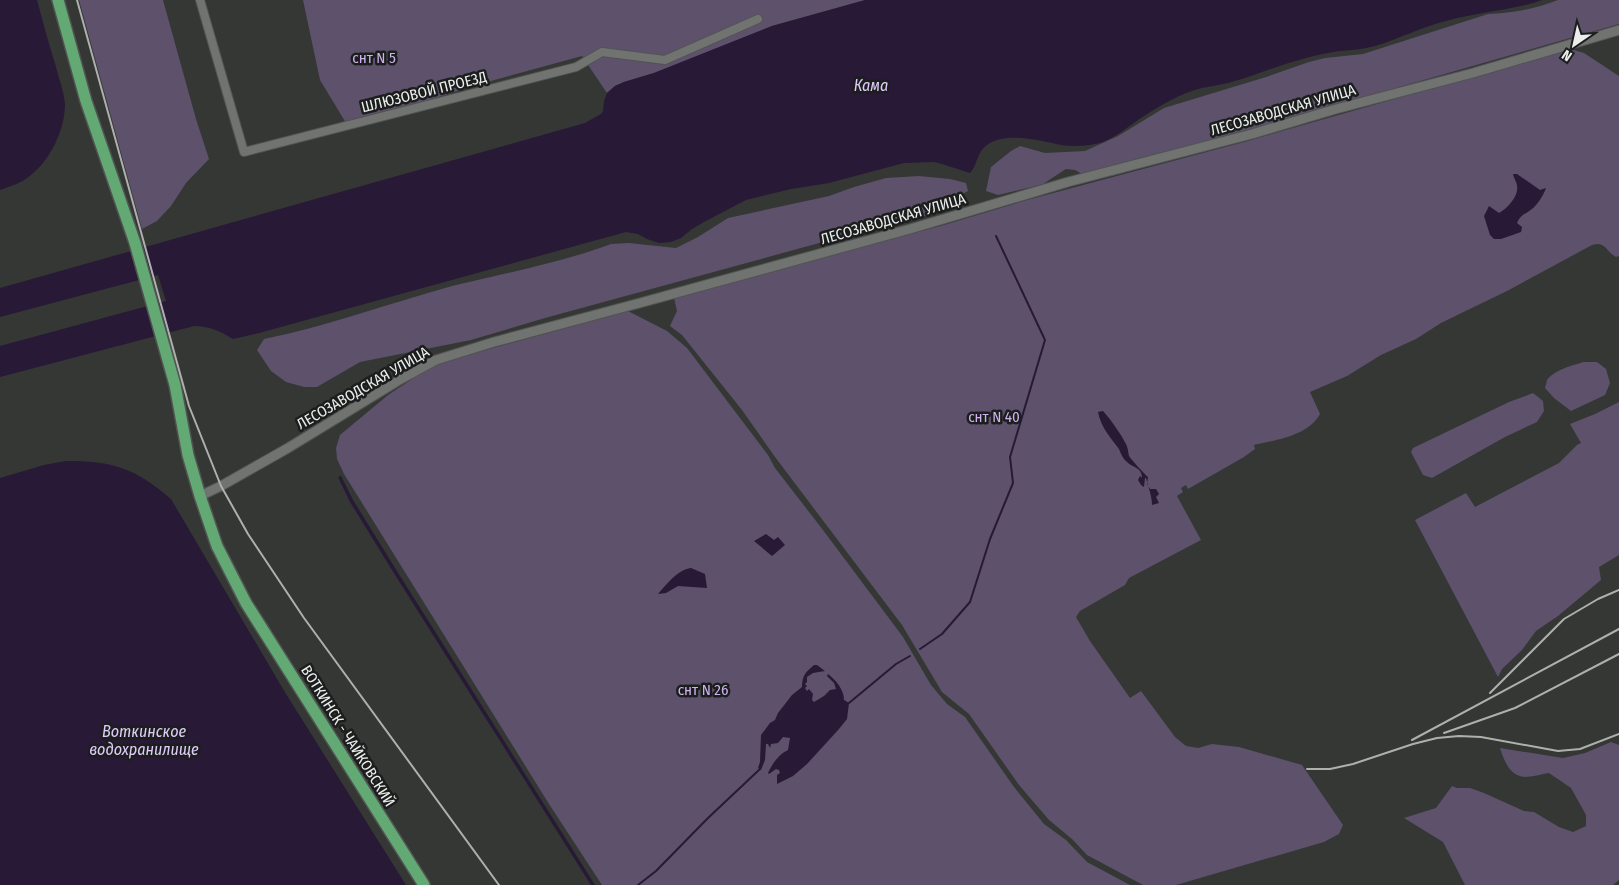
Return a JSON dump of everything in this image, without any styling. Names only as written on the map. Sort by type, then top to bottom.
[{"type":"main road","name":"ВОТКИНСК - ЧАЙКОВСКИЙ","points":[[58,0],[86,102],[135,243],[174,385],[188,455],[217,546],[246,603],[424,885]]},
{"type":"street","name":"ШЛЮЗОВОЙ ПРОЕЗД","points":[[200,0],[244,152],[576,67],[602,52],[666,60],[758,19]]},
{"type":"street","name":"ЛЕСОЗАВОДСКАЯ УЛИЦА","points":[[200,496],[288,448],[401,378],[444,358],[494,342],[910,229],[1068,182],[1252,134],[1336,108],[1464,75],[1619,30]]},
{"type":"green space","points":[[79,0],[163,0],[209,159],[186,183],[171,206],[157,221],[142,229]]},
{"type":"green space","name":"снт N 5","points":[[303,0],[866,0],[772,26],[654,73],[624,82],[615,86],[607,93],[582,56],[473,86],[366,120],[346,123],[320,80]]},
{"type":"green space","points":[[1558,0],[1619,0],[1619,24],[1165,154],[1112,166],[1084,175],[1075,170],[1066,169],[1043,184],[998,195],[986,191],[991,167],[1020,146],[1045,153],[1085,151],[1118,136],[1164,108],[1309,62],[1325,58],[1363,54],[1488,14],[1524,10]]},
{"type":"green space","name":"снт N 40","points":[[1570,49],[1584,53],[1619,76],[1619,256],[1612,255],[1603,245],[1592,245],[1509,290],[1441,323],[1416,339],[1381,355],[1347,376],[1310,392],[1320,414],[1308,427],[1291,436],[1254,445],[1255,449],[1244,457],[1188,489],[1186,485],[1181,488],[1183,492],[1177,496],[1201,540],[1129,578],[1125,585],[1080,611],[1076,617],[1090,641],[1130,698],[1141,691],[1175,737],[1186,746],[1198,748],[1212,744],[1239,747],[1302,765],[1343,825],[1339,834],[1324,842],[1176,885],[1143,885],[1087,855],[1072,839],[1049,820],[1019,785],[969,714],[942,692],[902,625],[775,457],[742,410],[682,335],[670,326],[677,311],[674,298],[1244,142]]},
{"type":"green space","points":[[919,176],[950,179],[966,183],[968,191],[942,205],[933,214],[834,239],[471,340],[360,362],[317,387],[304,387],[286,382],[271,371],[257,350],[264,339],[335,321],[452,286],[552,262],[611,244],[629,243],[676,248],[728,218],[829,196],[886,178]]},
{"type":"green space","name":"снт N 26","points":[[628,311],[667,331],[687,348],[903,637],[931,685],[947,704],[965,717],[1014,787],[1044,824],[1066,840],[1087,862],[1130,885],[602,885],[549,804],[344,474],[337,459],[336,448],[340,435],[388,395],[427,369],[442,362]]},
{"type":"green space","points":[[1584,362],[1597,362],[1606,369],[1610,383],[1605,395],[1571,411],[1554,398],[1545,388],[1547,380],[1550,376],[1569,366]]},
{"type":"green space","points":[[1533,393],[1543,401],[1544,411],[1537,422],[1505,437],[1432,478],[1423,475],[1411,452],[1413,448],[1509,402]]},
{"type":"green space","points":[[1619,402],[1619,555],[1599,567],[1601,580],[1558,616],[1536,631],[1522,650],[1502,669],[1498,677],[1415,520],[1466,493],[1475,507],[1559,463],[1581,443],[1570,424]]},
{"type":"green space","points":[[1611,742],[1619,745],[1619,880],[1613,885],[1465,885],[1443,842],[1404,818],[1436,808],[1452,786],[1470,788],[1524,811],[1534,812],[1559,827],[1573,832],[1586,826],[1586,815],[1571,788],[1549,773],[1531,777],[1515,774],[1508,767],[1500,748],[1563,758],[1585,753]]},
{"type":"water","points":[[0,0],[37,0],[65,104],[60,133],[45,161],[24,180],[0,190]]},
{"type":"water","name":"Кама","points":[[865,0],[1542,0],[1518,7],[1446,21],[1375,46],[1314,56],[1237,81],[1194,90],[1163,105],[1103,142],[1071,146],[1024,138],[1004,139],[995,141],[983,148],[970,173],[934,162],[904,163],[829,183],[791,189],[746,200],[671,242],[659,243],[638,234],[626,232],[259,333],[233,339],[205,327],[194,326],[0,377],[0,346],[166,301],[158,275],[0,317],[0,288],[585,123],[601,114],[607,93],[615,86],[624,82],[654,73],[772,26]]},
{"type":"water","points":[[1513,174],[1517,174],[1540,190],[1546,188],[1536,205],[1522,216],[1517,223],[1522,227],[1521,232],[1501,239],[1494,239],[1490,235],[1484,216],[1489,206],[1499,213],[1512,202],[1517,190],[1517,183]]},
{"type":"water","points":[[1103,411],[1124,440],[1129,456],[1148,477],[1147,482],[1145,478],[1144,487],[1138,480],[1140,476],[1142,478],[1142,474],[1124,459],[1104,427],[1098,412]]},
{"type":"water","name":"Воткинское водохранилище","points":[[66,461],[83,461],[123,468],[146,480],[171,499],[286,694],[406,885],[0,885],[0,478],[44,465]]},
{"type":"water","points":[[341,476],[353,500],[400,576],[595,885],[591,885],[397,578],[350,502],[338,477]]},
{"type":"water","points":[[1148,486],[1150,489],[1156,489],[1159,494],[1156,497],[1159,503],[1152,505]]},
{"type":"water","points":[[766,534],[774,540],[778,537],[785,545],[772,556],[754,541]]},
{"type":"water","points":[[691,568],[705,574],[707,588],[678,586],[666,593],[658,594],[677,574]]},
{"type":"water","points":[[814,665],[825,671],[813,673],[807,677],[805,684],[807,686],[805,688],[807,691],[809,689],[813,694],[812,700],[814,702],[830,690],[836,689],[834,683],[827,676],[828,674],[839,686],[844,700],[849,703],[847,719],[807,764],[793,776],[777,784],[779,770],[776,769],[768,773],[776,760],[788,750],[790,738],[783,737],[778,743],[771,744],[770,748],[766,744],[765,760],[761,770],[758,768],[761,735],[770,723],[775,720],[792,695],[802,687],[805,674]]},
{"type":"waterway","points":[[920,649],[942,634],[970,602],[990,539],[1013,483],[1010,457],[1045,340],[996,236]]},
{"type":"waterway","points":[[849,703],[896,664],[910,656]]},
{"type":"waterway","points":[[638,885],[656,871],[760,769]]},
{"type":"railway","points":[[77,0],[189,406],[221,486],[248,534],[304,618],[499,885]]},
{"type":"railway","points":[[1490,693],[1564,619],[1598,599],[1619,590]]},
{"type":"railway","points":[[1412,740],[1619,629]]},
{"type":"railway","points":[[1444,733],[1515,708],[1619,654]]},
{"type":"railway","points":[[1307,769],[1330,769],[1353,764],[1437,738],[1481,737],[1558,751],[1580,749],[1619,734]]}]
